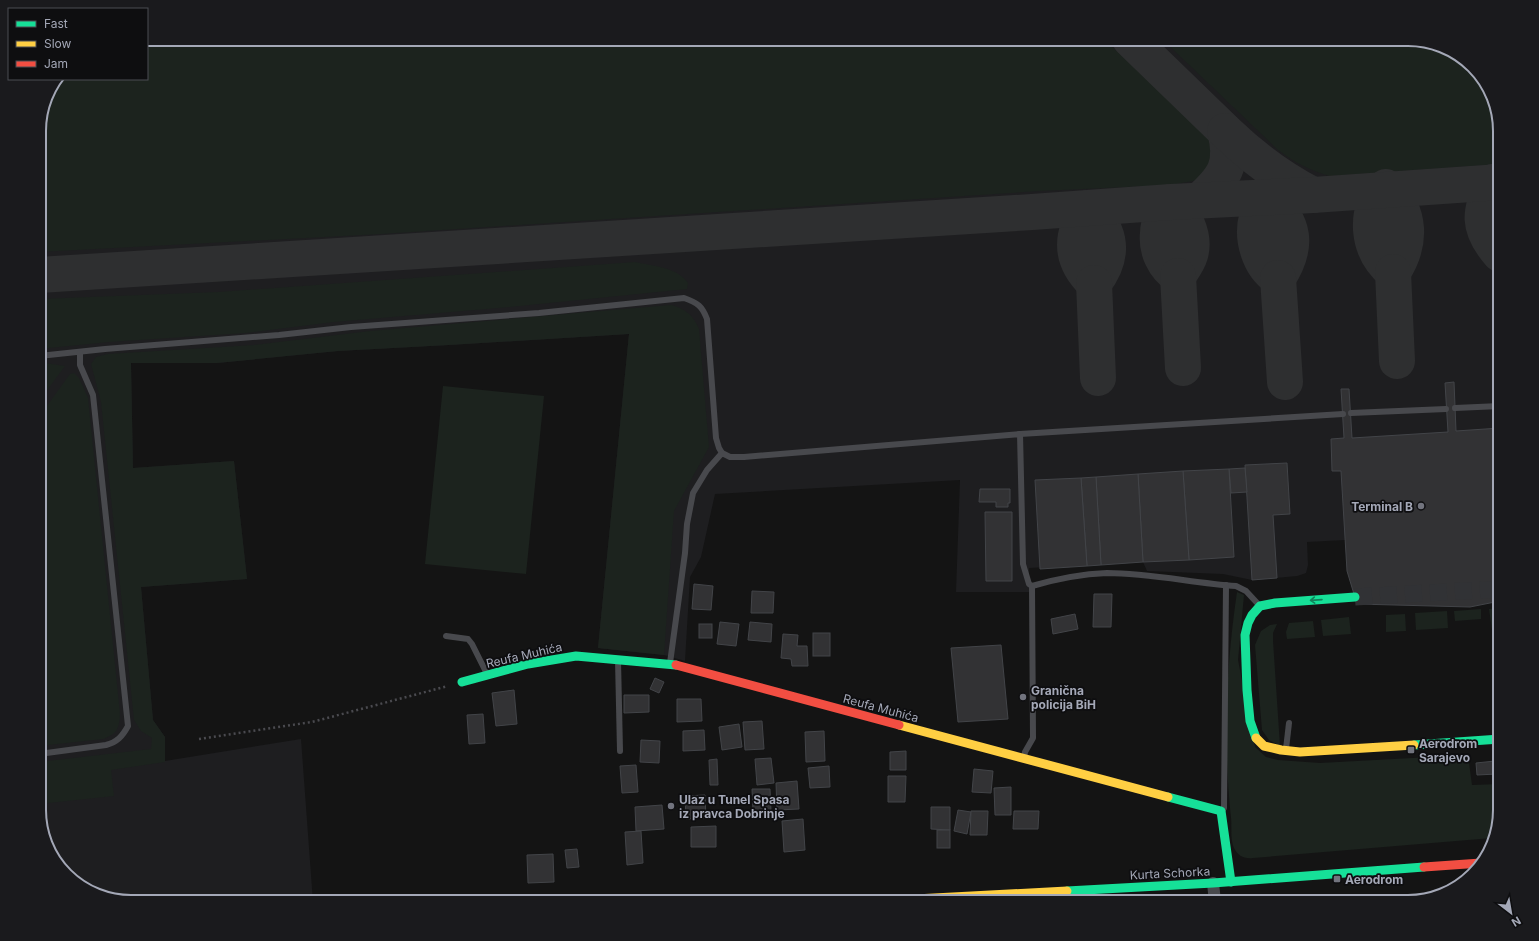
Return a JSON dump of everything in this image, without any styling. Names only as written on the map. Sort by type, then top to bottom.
[{"type":"street","points":[[1355,597],[1275,603],[1260,606],[1252,615],[1245,635],[1250,721],[1256,738],[1264,746],[1285,751],[1300,752],[1417,746],[1493,740]]},
{"type":"street","name":"Reufa Muhića","points":[[462,682],[528,664],[576,656],[670,664],[1221,812]]},
{"type":"street","points":[[1221,812],[1230,882]]},
{"type":"street","name":"Kurta Schorka","points":[[990,895],[1230,882],[1474,864]]},
{"type":"street","points":[[1213,883],[1214,895]]},
{"type":"lane","points":[[46,355],[80,353],[105,349],[279,335],[351,327],[539,313],[684,298],[696,302],[708,319],[716,438],[722,453],[730,457],[1020,434],[1343,414]]},
{"type":"lane","points":[[46,753],[106,745],[115,742],[123,735],[128,726],[93,395],[80,366],[80,353]]},
{"type":"lane","points":[[1455,408],[1493,406]]},
{"type":"lane","points":[[1351,413],[1446,409]]},
{"type":"lane","points":[[1020,434],[1023,564],[1029,584],[1032,586],[1033,738],[1025,752],[1024,759]]},
{"type":"lane","points":[[670,664],[685,553],[687,524],[693,493],[707,470],[722,453]]},
{"type":"lane","points":[[1032,586],[1071,577],[1107,573],[1159,576],[1236,586],[1246,591],[1260,606]]},
{"type":"lane","points":[[1221,812],[1224,808],[1226,585]]},
{"type":"lane","points":[[446,636],[468,639],[488,675]]},
{"type":"lane","points":[[618,660],[620,751]]},
{"type":"lane","points":[[1285,751],[1290,723]]},
{"type":"path","points":[[199,739],[312,722],[462,682]]},
{"type":"shaded area","points":[[148,46],[1408,46],[1430,49],[1451,57],[1472,75],[1484,93],[1493,125],[1493,561],[1347,571],[1345,540],[1307,542],[1308,565],[1306,573],[1297,576],[1252,580],[1223,574],[1147,571],[1143,562],[1029,568],[1029,592],[956,592],[960,480],[715,494],[701,557],[690,577],[685,661],[664,655],[598,648],[629,334],[338,351],[217,363],[131,363],[133,468],[234,461],[247,579],[141,587],[153,720],[165,737],[165,761],[301,739],[312,895],[131,895],[109,892],[88,884],[79,877],[64,862],[55,848],[46,816],[46,125],[52,98],[63,80],[148,80]]},
{"type":"shaded area","points":[[148,46],[1111,46],[1206,131],[1214,146],[1215,157],[1211,167],[1204,176],[1193,181],[1170,185],[1040,191],[381,234],[46,252],[46,125],[52,98],[63,80],[148,80]]},
{"type":"shaded area","points":[[1169,46],[1408,46],[1430,49],[1451,57],[1472,75],[1484,93],[1493,125],[1493,164],[1330,176],[1309,169],[1278,150]]},
{"type":"shaded area","points":[[635,262],[671,270],[688,283],[687,289],[510,307],[334,322],[245,333],[109,342],[46,348],[46,299],[218,292]]},
{"type":"shaded area","points":[[671,305],[681,308],[691,316],[699,329],[709,447],[674,511],[664,655],[598,648],[629,334],[338,351],[217,363],[131,363],[133,468],[234,461],[247,579],[141,587],[153,720],[165,737],[165,762],[111,770],[114,796],[46,803],[46,761],[151,749],[152,738],[141,731],[134,720],[101,402],[91,364],[96,357],[108,354],[254,345],[370,331]]},
{"type":"shaded area","points":[[46,363],[65,366],[46,392]]},
{"type":"shaded area","points":[[74,373],[79,378],[88,398],[120,719],[118,727],[114,733],[103,739],[46,745],[46,407],[70,374]]},
{"type":"shaded area","points":[[443,386],[544,396],[526,574],[425,564]]},
{"type":"shaded area","points":[[1237,592],[1244,595],[1238,660],[1255,747],[1266,757],[1278,760],[1320,763],[1468,755],[1472,785],[1493,784],[1493,810],[1488,838],[1253,858],[1247,858],[1239,855],[1234,848],[1232,837],[1226,733],[1228,676]]},
{"type":"shaded area","points":[[1481,609],[1481,619],[1455,621],[1454,611]]},
{"type":"shaded area","points":[[1489,609],[1493,609],[1493,637]]},
{"type":"shaded area","points":[[1447,611],[1448,628],[1416,630],[1415,613]]},
{"type":"shaded area","points":[[1405,614],[1406,631],[1386,632],[1386,615]]},
{"type":"shaded area","points":[[1349,617],[1351,634],[1323,636],[1321,620]]},
{"type":"shaded area","points":[[1313,621],[1315,637],[1287,639],[1286,632],[1289,623]]},
{"type":"shaded area","points":[[1277,624],[1273,633],[1273,641],[1280,746],[1269,740],[1262,730],[1255,645],[1261,631],[1270,625]]},
{"type":"building","name":"Terminal B","points":[[1454,382],[1456,431],[1493,428],[1493,602],[1470,607],[1357,604],[1347,571],[1341,471],[1332,471],[1331,439],[1344,438],[1341,389],[1349,389],[1352,438],[1448,432],[1445,383]]},
{"type":"building","points":[[1287,463],[1290,514],[1273,515],[1277,578],[1252,580],[1245,465]]},
{"type":"building","points":[[1245,468],[1247,492],[1231,493],[1229,469]]},
{"type":"building","points":[[1229,469],[1234,557],[1189,560],[1183,471]]},
{"type":"building","points":[[1183,471],[1189,560],[1143,562],[1138,474]]},
{"type":"building","points":[[1138,474],[1143,562],[1101,565],[1096,477]]},
{"type":"building","points":[[1096,477],[1101,565],[1087,566],[1081,478]]},
{"type":"building","points":[[1081,478],[1087,566],[1040,569],[1035,480]]},
{"type":"building","points":[[980,489],[1010,489],[1010,503],[1008,503],[1008,507],[996,507],[996,502],[979,502]]},
{"type":"building","points":[[985,512],[1012,512],[1012,581],[986,581]]},
{"type":"building","points":[[694,584],[713,586],[711,610],[692,609]]},
{"type":"building","points":[[752,591],[774,592],[773,613],[751,613]]},
{"type":"building","points":[[1094,594],[1112,594],[1111,627],[1093,627]]},
{"type":"building","points":[[1075,614],[1078,629],[1053,634],[1051,619]]},
{"type":"building","points":[[720,622],[739,624],[736,646],[717,644]]},
{"type":"building","points":[[750,622],[772,624],[771,642],[748,640]]},
{"type":"building","points":[[699,624],[712,624],[712,638],[699,638]]},
{"type":"building","points":[[813,633],[830,633],[830,656],[813,656]]},
{"type":"building","points":[[783,634],[798,635],[797,646],[807,646],[808,666],[792,666],[791,659],[781,658]]},
{"type":"building","points":[[1001,645],[1008,719],[958,722],[951,648]]},
{"type":"building","points":[[655,678],[664,682],[659,693],[650,689]]},
{"type":"building","points":[[514,690],[517,724],[496,726],[492,693]]},
{"type":"building","points":[[624,695],[649,695],[649,712],[624,713]]},
{"type":"building","points":[[677,699],[701,699],[702,721],[677,722]]},
{"type":"building","points":[[483,714],[485,743],[469,744],[467,715]]},
{"type":"building","points":[[762,721],[764,749],[745,750],[743,722]]},
{"type":"building","points":[[739,724],[742,747],[722,750],[719,727]]},
{"type":"building","points":[[704,730],[705,750],[683,751],[683,731]]},
{"type":"building","points":[[824,731],[825,761],[806,762],[805,732]]},
{"type":"building","points":[[641,740],[660,741],[659,763],[640,762]]},
{"type":"building","points":[[906,751],[906,770],[890,770],[890,752]]},
{"type":"building","points":[[771,758],[774,783],[757,785],[755,759]]},
{"type":"building","points":[[717,759],[718,785],[710,785],[709,760]]},
{"type":"building","points":[[1493,761],[1493,774],[1477,775],[1476,763]]},
{"type":"building","points":[[636,765],[638,792],[622,793],[620,766]]},
{"type":"building","points":[[829,766],[830,787],[810,788],[808,768]]},
{"type":"building","points":[[974,769],[993,771],[991,793],[972,792]]},
{"type":"building","points":[[888,776],[906,776],[905,802],[888,802]]},
{"type":"building","points":[[797,781],[799,809],[777,810],[776,783]]},
{"type":"building","points":[[1011,787],[1011,815],[995,815],[994,788]]},
{"type":"building","points":[[752,789],[770,789],[771,811],[753,811]]},
{"type":"building","points":[[705,795],[706,818],[686,819],[685,796]]},
{"type":"building","points":[[662,805],[664,829],[636,831],[635,807]]},
{"type":"building","points":[[931,807],[950,807],[950,830],[931,829]]},
{"type":"building","points":[[958,810],[971,812],[967,834],[954,831]]},
{"type":"building","points":[[971,811],[988,811],[987,835],[970,835]]},
{"type":"building","points":[[1014,811],[1039,811],[1038,829],[1013,829]]},
{"type":"building","points":[[803,819],[805,850],[784,852],[782,821]]},
{"type":"building","points":[[716,826],[716,847],[691,847],[691,827]]},
{"type":"building","points":[[937,830],[950,830],[950,848],[937,848]]},
{"type":"building","points":[[641,831],[643,863],[627,865],[625,832]]},
{"type":"building","points":[[577,849],[579,867],[567,868],[565,850]]},
{"type":"building","points":[[553,854],[554,882],[528,883],[527,855]]},
{"type":"taxiway","points":[[1137,46],[1225,131],[1228,153],[1225,170],[1215,185],[1200,200]]},
{"type":"taxiway","points":[[1225,131],[1267,166],[1313,195]]},
{"type":"taxiway","points":[[1493,182],[1483,211],[1484,228],[1493,245]]},
{"type":"taxiway","points":[[46,275],[1493,182]]},
{"type":"taxiway","points":[[1386,187],[1400,207],[1406,228],[1406,239],[1403,250],[1393,272],[1384,263],[1378,253],[1373,242],[1371,231],[1371,220],[1374,208],[1386,187]]},
{"type":"taxiway","points":[[1267,197],[1283,216],[1291,235],[1289,256],[1278,278],[1271,273],[1261,259],[1256,242],[1255,225],[1260,209],[1267,197]]},
{"type":"taxiway","points":[[1171,202],[1188,226],[1191,240],[1189,258],[1178,276],[1165,263],[1158,246],[1158,229],[1164,213],[1171,202]]},
{"type":"taxiway","points":[[1088,208],[1102,226],[1108,244],[1108,254],[1105,263],[1101,273],[1094,283],[1080,265],[1076,256],[1075,247],[1075,238],[1078,228],[1088,208]]},
{"type":"taxiway","points":[[1393,272],[1397,361]]},
{"type":"taxiway","points":[[1178,276],[1183,368]]},
{"type":"taxiway","points":[[1278,278],[1285,382]]},
{"type":"taxiway","points":[[1094,283],[1098,378]]},
{"type":"tunnel","points":[[1355,597],[1493,589]]},
{"type":"traffic: fast","points":[[1256,738],[1250,721],[1245,635],[1252,615],[1260,606],[1275,603],[1355,597]]},
{"type":"traffic: fast","points":[[462,682],[528,664],[576,656],[676,665]]},
{"type":"traffic: fast","points":[[1414,745],[1493,739]]},
{"type":"traffic: fast","points":[[1168,797],[1221,811],[1231,882]]},
{"type":"traffic: fast","points":[[1067,891],[1213,883],[1424,867]]},
{"type":"traffic: slow","points":[[899,725],[1168,797]]},
{"type":"traffic: slow","points":[[1256,738],[1264,746],[1300,752],[1414,745]]},
{"type":"traffic: slow","points":[[991,895],[1067,891]]},
{"type":"traffic: jam","points":[[676,665],[899,725]]},
{"type":"traffic: jam","points":[[1424,867],[1474,864]]},
{"type":"place","name":"Terminal B","points":[[1421,506]]},
{"type":"place","name":"Granična policija BiH","points":[[1023,697]]},
{"type":"place","name":"Aerodrom Sarajevo","points":[[1411,750]]},
{"type":"place","name":"Ulaz u Tunel Spasa iz pravca Dobrinje","points":[[671,806]]},
{"type":"place","name":"Aerodrom","points":[[1337,879]]}]
